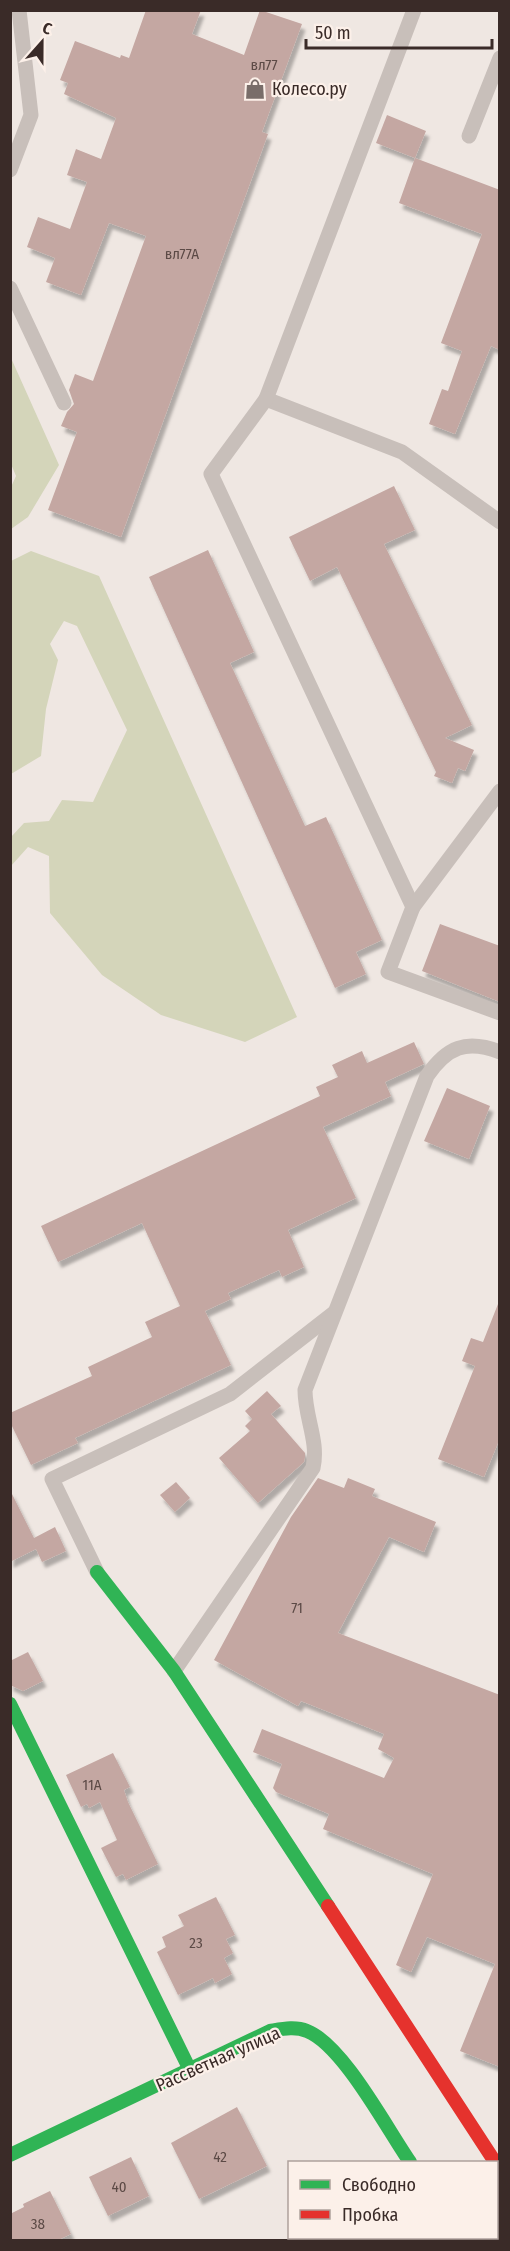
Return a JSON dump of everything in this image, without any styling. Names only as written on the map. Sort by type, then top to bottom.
[{"type":"street","points":[[97,1572],[174,1671],[494,2161]]},
{"type":"street","points":[[10,1704],[190,2070]]},
{"type":"street","name":"Рассветная улица","points":[[10,2155],[270,2031],[294,2027],[312,2032],[334,2051],[409,2161]]},
{"type":"lane","points":[[10,170],[31,116],[20,10]]},
{"type":"lane","points":[[413,907],[211,474],[266,399],[414,10]]},
{"type":"lane","points":[[469,136],[500,58]]},
{"type":"lane","points":[[10,288],[64,403]]},
{"type":"lane","points":[[266,399],[402,452],[500,522]]},
{"type":"lane","points":[[500,791],[413,907],[388,972],[500,1013]]},
{"type":"lane","points":[[174,1671],[313,1468],[315,1442],[305,1408],[305,1390],[427,1076],[440,1058],[457,1048],[482,1045],[500,1052]]},
{"type":"lane","points":[[97,1572],[52,1479],[230,1394],[334,1313]]},
{"type":"path","points":[[449,10],[454,10]]},
{"type":"green space","points":[[11,358],[59,465],[28,517],[11,529],[11,487],[16,476],[11,464]]},
{"type":"green space","points":[[31,551],[99,576],[297,1017],[245,1042],[161,1015],[102,975],[50,913],[49,856],[28,847],[11,866],[11,837],[24,823],[49,821],[62,800],[93,802],[127,730],[77,626],[64,621],[50,644],[58,660],[46,709],[41,756],[11,774],[11,561]]},
{"type":"building","points":[[146,10],[201,10],[192,34],[244,55],[260,10],[302,24],[262,132],[268,134],[121,537],[48,510],[77,432],[61,426],[67,412],[74,404],[69,390],[75,374],[93,381],[146,236],[109,223],[81,295],[46,282],[55,258],[27,247],[38,217],[70,229],[87,182],[67,175],[76,149],[101,159],[116,118],[64,94],[68,83],[60,80],[75,41],[120,58],[121,55],[129,58]]},
{"type":"building","points":[[387,115],[426,131],[415,158],[376,143]]},
{"type":"building","points":[[415,158],[500,190],[500,350],[491,346],[455,434],[429,424],[442,389],[448,391],[462,351],[441,343],[482,234],[399,203]]},
{"type":"building","points":[[394,486],[415,530],[384,544],[472,725],[445,738],[474,750],[465,771],[458,768],[452,783],[434,776],[436,772],[337,567],[310,581],[289,537]]},
{"type":"building","points":[[208,550],[254,652],[230,663],[305,826],[326,817],[382,940],[356,952],[366,974],[335,988],[149,577]]},
{"type":"building","points":[[440,924],[500,946],[500,1002],[422,971]]},
{"type":"building","points":[[414,1042],[424,1064],[385,1082],[391,1096],[323,1127],[356,1198],[288,1230],[304,1267],[282,1277],[279,1270],[228,1293],[231,1299],[205,1311],[231,1365],[75,1438],[78,1443],[31,1465],[10,1422],[10,1413],[92,1376],[88,1367],[152,1337],[145,1322],[180,1306],[142,1223],[58,1262],[41,1226],[320,1096],[316,1087],[338,1077],[332,1065],[362,1051],[367,1063]]},
{"type":"building","points":[[447,1088],[490,1106],[469,1159],[424,1141]]},
{"type":"building","points":[[498,1304],[500,1438],[484,1477],[438,1459],[475,1366],[462,1361],[471,1338],[483,1342]]},
{"type":"building","points":[[267,1391],[281,1406],[271,1414],[305,1453],[305,1457],[304,1462],[258,1503],[219,1458],[250,1431],[245,1426],[252,1419],[245,1411]]},
{"type":"building","points":[[318,1478],[344,1488],[348,1478],[375,1489],[372,1496],[436,1522],[424,1552],[389,1537],[338,1633],[500,1695],[500,2067],[460,2051],[495,1964],[427,1937],[411,1972],[396,1965],[433,1874],[323,1829],[329,1814],[276,1792],[273,1788],[282,1764],[253,1752],[262,1729],[384,1778],[394,1758],[378,1749],[384,1734],[301,1701],[298,1706],[214,1660],[291,1517]]},
{"type":"building","points":[[176,1482],[190,1498],[175,1512],[160,1495]]},
{"type":"building","points":[[10,1490],[34,1538],[55,1527],[66,1551],[42,1562],[36,1549],[10,1562]]},
{"type":"building","points":[[28,1652],[43,1681],[23,1691],[10,1685],[10,1661]]},
{"type":"building","points":[[113,1753],[130,1787],[124,1790],[128,1802],[158,1864],[126,1880],[123,1874],[116,1877],[101,1848],[117,1840],[100,1802],[89,1808],[87,1804],[81,1807],[66,1775]]},
{"type":"building","points":[[216,1897],[235,1935],[226,1939],[233,1953],[224,1958],[232,1974],[215,1983],[213,1978],[178,1995],[157,1952],[166,1947],[162,1937],[184,1926],[178,1915]]},
{"type":"building","points":[[237,2107],[267,2166],[199,2199],[171,2143]]},
{"type":"building","points":[[131,2157],[149,2196],[108,2216],[89,2177]]},
{"type":"building","points":[[50,2191],[71,2234],[56,2241],[10,2241],[10,2214],[24,2207],[23,2204]]},
{"type":"traffic: fast","points":[[97,1572],[174,1671],[328,1906]]},
{"type":"traffic: fast","points":[[10,1704],[190,2070]]},
{"type":"traffic: fast","points":[[10,2155],[270,2031],[293,2028],[302,2029],[321,2039],[335,2053],[363,2089],[409,2161]]},
{"type":"traffic: jam","points":[[328,1906],[494,2161]]},
{"type":"place","name":"Колесо.ру","points":[[255,89]]}]
